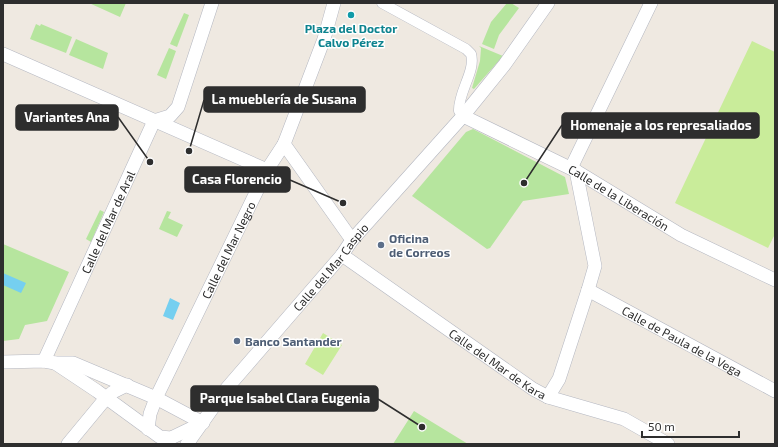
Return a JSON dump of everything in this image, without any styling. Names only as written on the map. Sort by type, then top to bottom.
[{"type":"street","points":[[154,121],[170,116],[178,107],[212,3]]},
{"type":"street","name":"Calle del Mar Negro","points":[[148,429],[150,414],[156,398],[266,170],[284,144],[324,39],[334,3]]},
{"type":"street","points":[[382,3],[466,49],[471,54],[472,67],[460,99],[459,111],[463,116]]},
{"type":"street","name":"Calle del Mar Caspio","points":[[187,444],[227,388],[342,255],[352,240],[463,116],[505,64],[548,3]]},
{"type":"street","points":[[548,397],[559,379],[595,266],[574,169],[651,3]]},
{"type":"street","points":[[3,54],[266,170]]},
{"type":"street","name":"Calle de la Liberación","points":[[463,116],[574,169],[681,235],[775,280]]},
{"type":"street","name":"Calle del Mar de Aral","points":[[50,362],[154,121]]},
{"type":"street","points":[[284,144],[352,240]]},
{"type":"street","points":[[582,206],[588,194],[601,185]]},
{"type":"street","name":"Calle del Mar de Kara","points":[[342,255],[533,389],[548,397],[624,419],[668,444]]},
{"type":"street","name":"Calle de Paula de la Vega","points":[[588,290],[775,391]]},
{"type":"street","points":[[3,362],[73,363],[156,398],[202,423]]},
{"type":"street","points":[[50,362],[69,371],[148,429],[160,441]]},
{"type":"street","points":[[68,444],[106,398],[113,392],[127,385]]},
{"type":"street","name":"Calle del Mar Caspio","points":[[160,441],[171,438],[202,423]]},
{"type":"green space","points":[[89,3],[126,3],[120,17]]},
{"type":"green space","points":[[507,3],[511,3],[519,8],[499,35],[494,49],[482,44],[491,22]]},
{"type":"green space","points":[[184,13],[189,15],[177,47],[170,44]]},
{"type":"green space","points":[[36,24],[40,26],[41,24],[72,37],[66,53],[30,39]]},
{"type":"green space","points":[[76,39],[108,53],[103,69],[69,55]]},
{"type":"green space","points":[[752,41],[775,52],[775,234],[768,248],[675,203]]},
{"type":"green space","points":[[479,46],[503,56],[474,89],[472,88],[480,61],[481,48]]},
{"type":"green space","points":[[169,48],[176,51],[166,79],[157,75]]},
{"type":"green space","points":[[473,129],[565,177],[569,194],[523,201],[490,248],[487,249],[412,196],[466,132]]},
{"type":"green space","points":[[100,210],[104,212],[91,242],[86,239]]},
{"type":"green space","points":[[167,211],[171,212],[168,218],[183,225],[177,237],[159,229]]},
{"type":"green space","points":[[3,244],[69,272],[47,321],[25,325],[19,339],[3,341]]},
{"type":"green space","points":[[323,333],[342,345],[323,375],[305,364]]},
{"type":"green space","points":[[414,411],[468,444],[393,444]]},
{"type":"water","points":[[3,273],[26,283],[21,293],[3,285]]},
{"type":"water","points":[[170,298],[180,303],[173,320],[163,316]]},
{"type":"place","name":"Plaza del Doctor Calvo Pérez","points":[[351,15]]},
{"type":"place","name":"La mueblería de Susana","points":[[189,151]]},
{"type":"place","name":"Variantes Ana","points":[[150,162]]},
{"type":"place","name":"Homenaje a los represaliados","points":[[524,183]]},
{"type":"place","name":"Casa Florencio","points":[[343,203]]},
{"type":"place","name":"Oficina de Correos","points":[[381,245]]},
{"type":"place","name":"Banco Santander","points":[[237,341]]},
{"type":"place","name":"Parque Isabel Clara Eugenia","points":[[422,427]]}]
